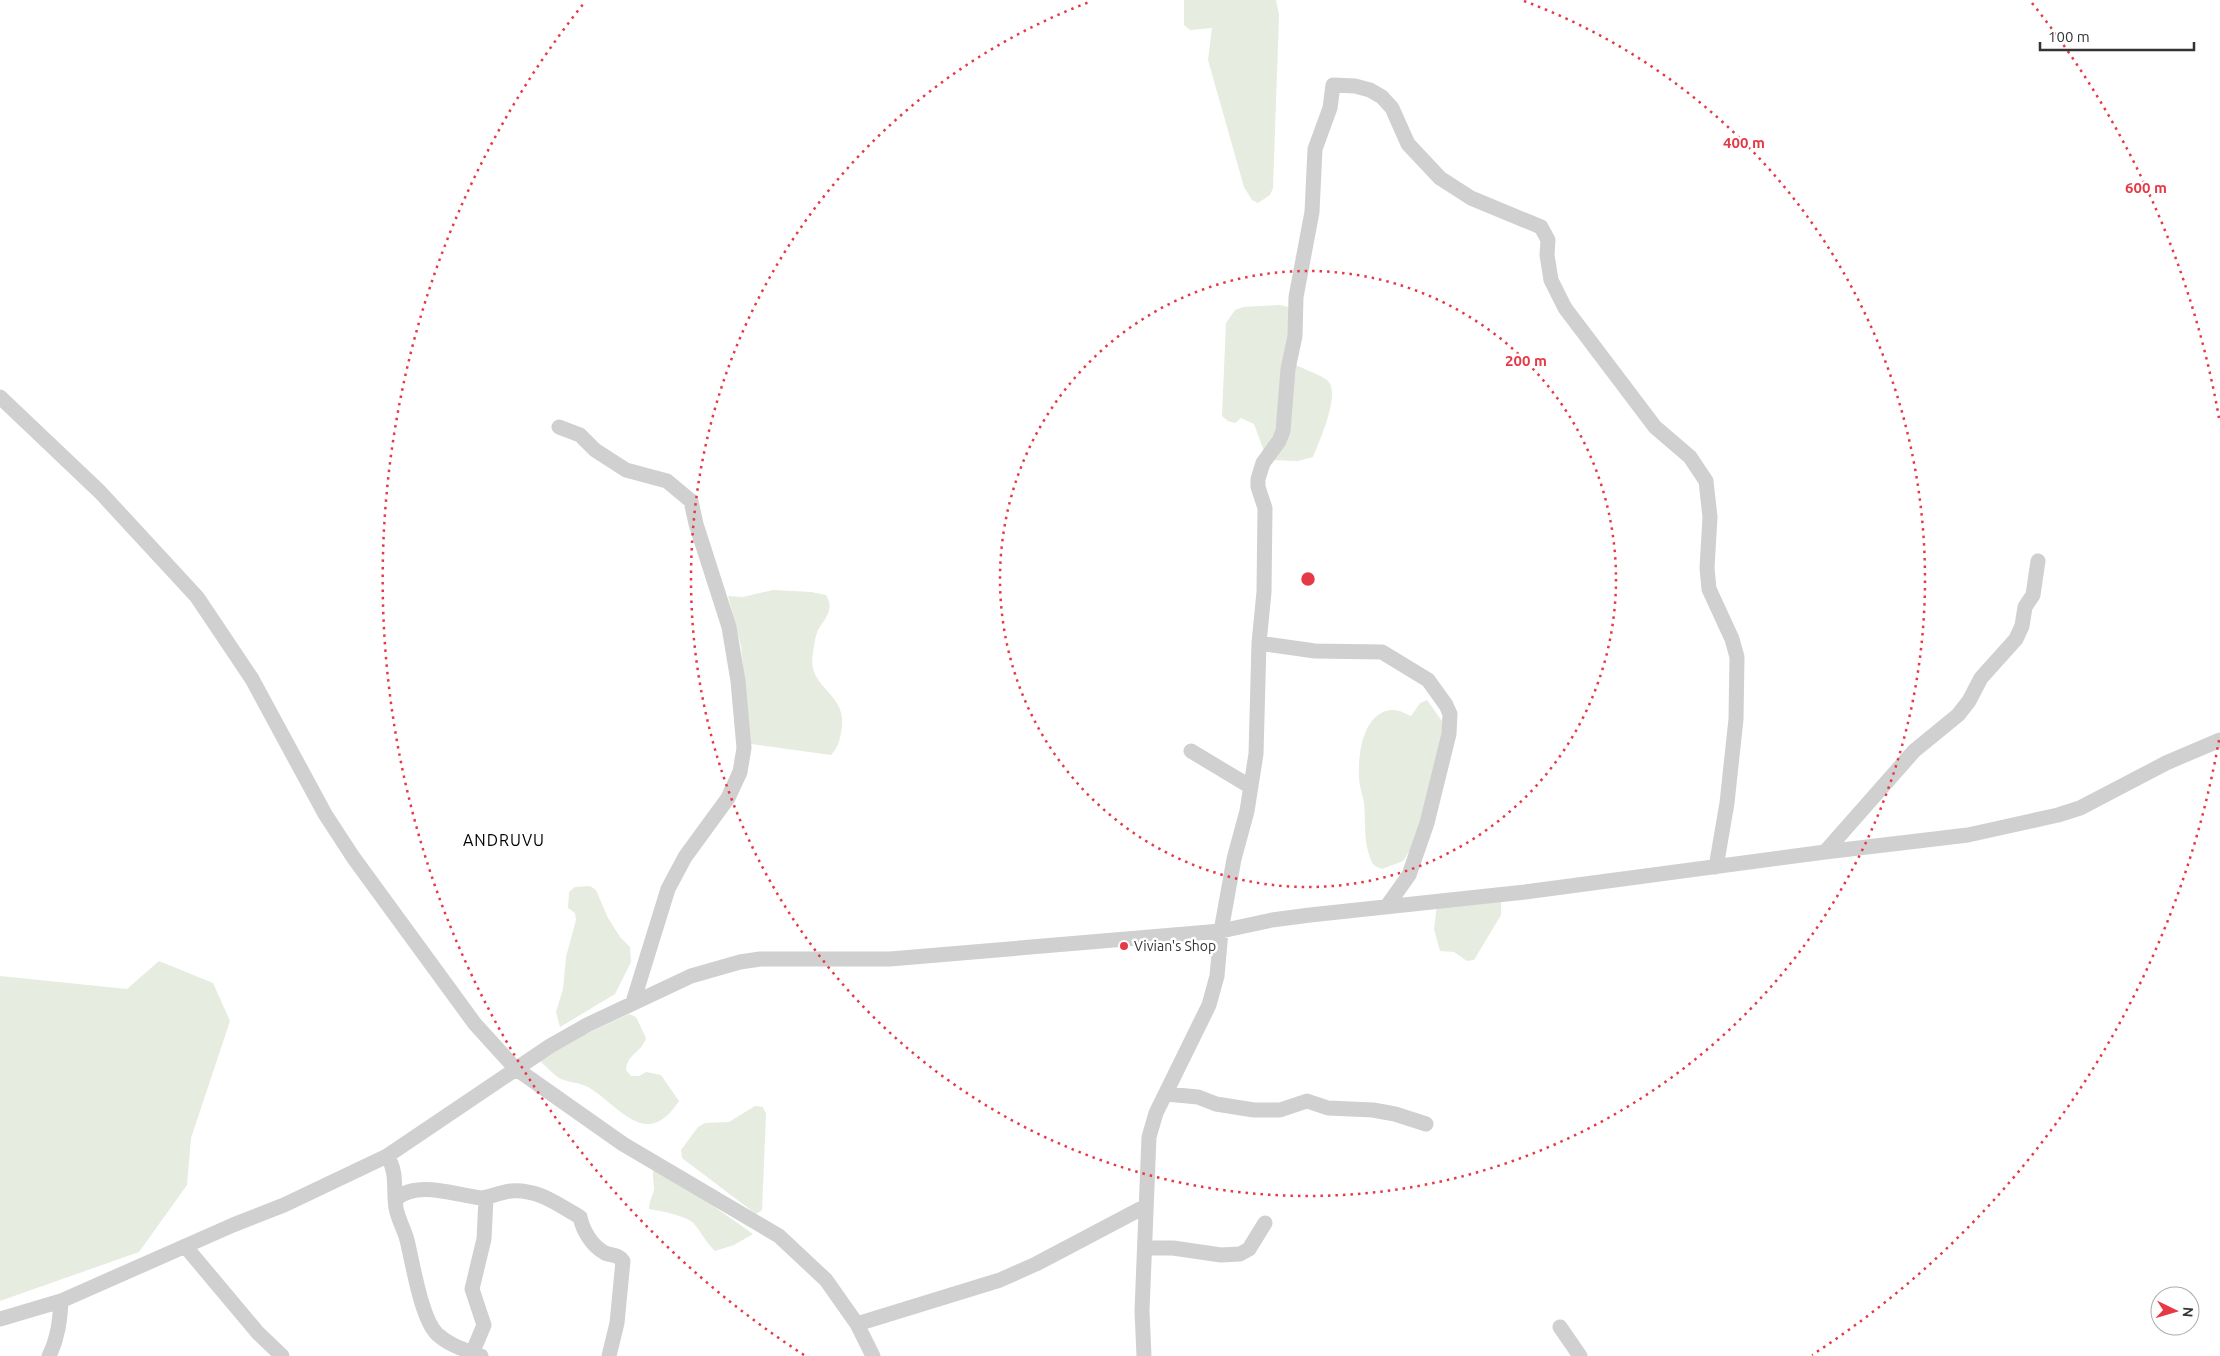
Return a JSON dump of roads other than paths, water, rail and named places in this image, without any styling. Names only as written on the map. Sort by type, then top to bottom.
[{"type":"street","points":[[1144,1356],[1142,1312],[1149,1137],[1151,1125],[1209,1005],[1217,976],[1221,931],[1251,787],[1256,754],[1259,643],[1264,592],[1264,503],[1258,487],[1258,479],[1263,463],[1279,441],[1284,424],[1288,370],[1295,336],[1296,297],[1312,212],[1315,149],[1330,108],[1333,85],[1355,86],[1382,96],[1392,108],[1408,144],[1440,178],[1471,198],[1541,227],[1548,240],[1547,255],[1551,280],[1565,308],[1655,427],[1678,444],[1690,456],[1706,481],[1710,517],[1707,568],[1709,589],[1732,639],[1736,657],[1735,728],[1727,803],[1716,867]]},
{"type":"street","points":[[0,397],[100,492],[197,597],[252,679],[321,807],[353,857],[475,1024],[515,1068],[623,1144],[779,1236],[826,1280],[857,1324],[868,1354]]},
{"type":"street","points":[[559,427],[580,435],[595,450],[626,470],[667,481],[691,501],[696,524],[714,575],[729,627],[738,681],[744,748],[740,772],[728,798],[686,857],[668,889],[633,1002]]},
{"type":"street","points":[[1825,852],[1914,751],[1958,715],[1969,701],[1981,678],[2016,639],[2022,626],[2025,607],[2033,595],[2038,561]]},
{"type":"street","points":[[1259,643],[1315,651],[1382,652],[1428,680],[1448,709],[1451,722],[1449,734],[1418,854],[1409,875],[1387,906]]},
{"type":"street","points":[[0,1319],[61,1300],[284,1205],[387,1156],[515,1068],[587,1025],[691,976],[740,962],[760,959],[890,959],[1221,931],[1272,920],[1525,892],[1968,835],[2058,816],[2080,808],[2166,763],[2220,740]]},
{"type":"street","points":[[1191,751],[1251,787]]},
{"type":"street","points":[[1166,1094],[1198,1097],[1222,1105],[1254,1110],[1280,1110],[1307,1101],[1328,1108],[1372,1110],[1395,1114],[1426,1124]]},
{"type":"street","points":[[387,1156],[392,1162],[396,1207],[413,1263],[417,1286],[430,1326],[446,1340],[475,1355],[484,1325],[472,1289],[484,1239],[486,1198]]},
{"type":"street","points":[[396,1198],[402,1192],[417,1189],[486,1198],[495,1193],[513,1191],[536,1194],[555,1201],[580,1217],[585,1233],[606,1253],[620,1257],[623,1267],[617,1323],[609,1356]]},
{"type":"street","points":[[857,1324],[1000,1280],[1036,1264],[1146,1206]]},
{"type":"street","points":[[1145,1248],[1173,1248],[1221,1255],[1240,1254],[1249,1249],[1265,1223]]},
{"type":"street","points":[[184,1246],[258,1333],[282,1356]]},
{"type":"street","points":[[49,1356],[54,1346],[61,1300]]},
{"type":"street","points":[[1560,1327],[1580,1356]]},
{"type":"place","name":"Vivian's Shop","points":[[1124,946]]},
{"type":"district","name":"ANDRUVU","points":[[504,840]]}]
